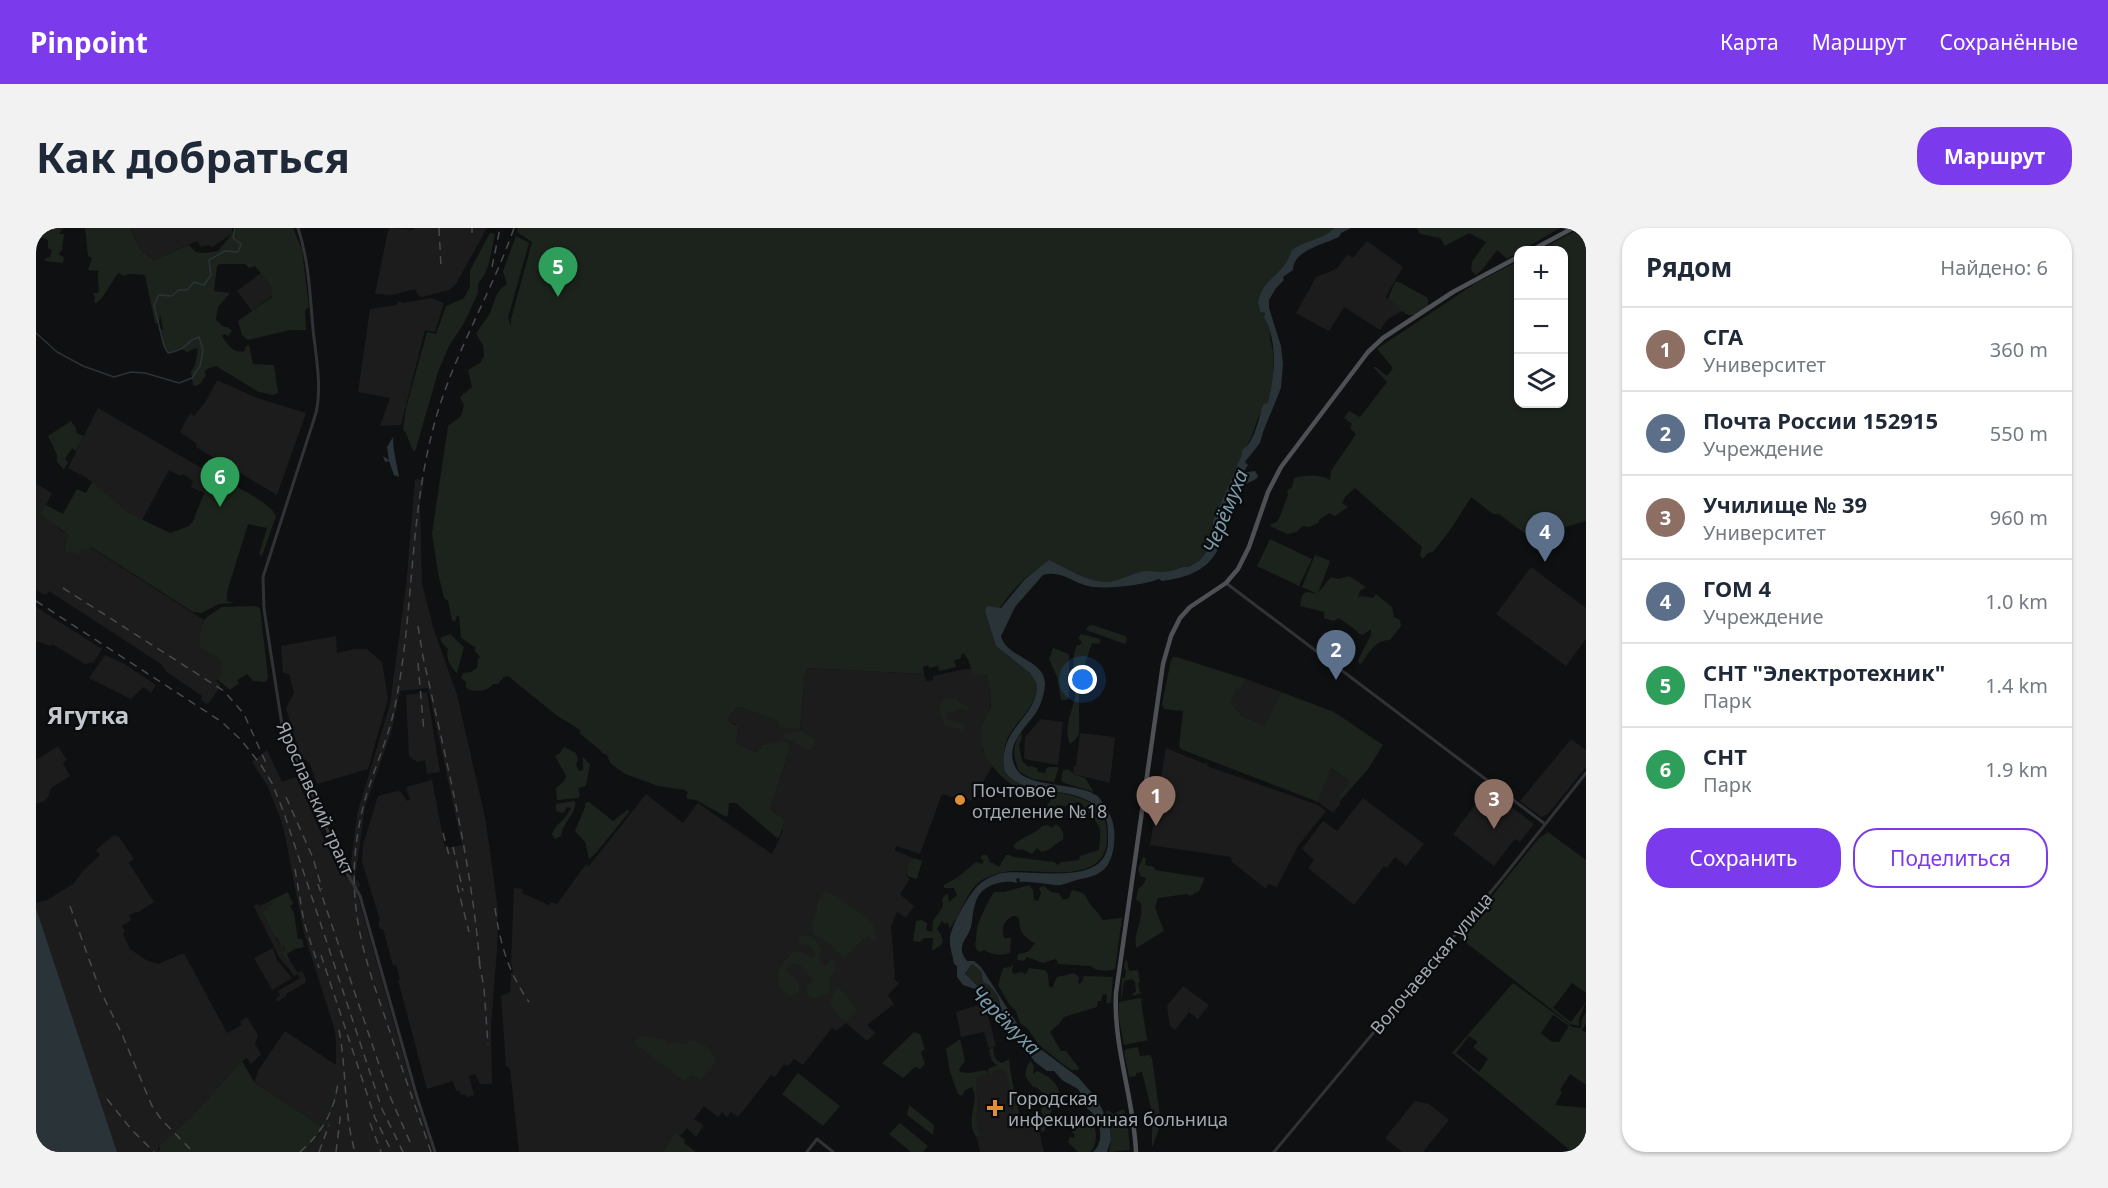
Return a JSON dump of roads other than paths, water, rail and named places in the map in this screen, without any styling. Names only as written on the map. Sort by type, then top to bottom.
[{"type":"main road","points":[[1540,246],[1574,228]]},
{"type":"main road","points":[[1136,1152],[1117,1023],[1116,993],[1163,664],[1171,636],[1183,614],[1236,573],[1246,554],[1268,492],[1292,450],[1373,346],[1453,292],[1514,259]]},
{"type":"street","name":"Ярославский тракт","points":[[298,228],[306,260],[318,376],[318,402],[262,577],[263,604],[271,660],[279,713],[288,741],[342,864],[360,896],[417,1097],[435,1152]]},
{"type":"street","points":[[1226,583],[1545,824]]},
{"type":"street","name":"Волочаевская улица","points":[[1274,1152],[1586,773]]},
{"type":"street","points":[[807,1152],[817,1139],[833,1152]]},
{"type":"water","name":"Черёмуха","points":[[1334,228],[1351,228],[1341,233],[1339,237],[1298,257],[1293,270],[1283,277],[1284,280],[1269,300],[1269,308],[1281,346],[1283,364],[1281,388],[1260,443],[1245,462],[1248,465],[1243,473],[1255,471],[1258,476],[1238,488],[1225,518],[1221,542],[1212,559],[1198,570],[1181,577],[1124,586],[1095,587],[1061,575],[1043,575],[1015,607],[1001,636],[1010,649],[1039,669],[1045,684],[1044,693],[1035,715],[1013,748],[1013,762],[1017,770],[1031,779],[1076,788],[1096,795],[1112,819],[1114,843],[1109,862],[1097,874],[1062,885],[1019,882],[1018,878],[1017,883],[1002,882],[986,888],[976,902],[971,927],[963,943],[962,951],[967,961],[974,961],[981,967],[1027,1039],[1078,1077],[1097,1099],[1110,1126],[1111,1140],[1107,1152],[1093,1152],[1099,1144],[1100,1129],[1094,1115],[1084,1104],[1087,1103],[1078,1089],[1062,1080],[1054,1071],[1047,1071],[1022,1049],[1001,1021],[1004,1020],[999,1011],[988,1005],[975,989],[963,985],[957,977],[957,966],[954,964],[950,941],[951,932],[967,900],[983,881],[1002,873],[1082,871],[1096,866],[1105,856],[1108,841],[1106,820],[1094,804],[1068,794],[1025,786],[1005,771],[1006,744],[1031,706],[1036,696],[1037,684],[1030,673],[996,646],[985,611],[987,606],[1001,608],[1025,579],[1049,560],[1083,577],[1105,582],[1146,571],[1171,571],[1188,567],[1199,561],[1210,547],[1213,521],[1242,450],[1250,442],[1264,403],[1268,402],[1274,359],[1272,337],[1264,317],[1265,313],[1260,312],[1259,298],[1266,285],[1285,264],[1291,251]],"holes":[[[972,964],[981,971],[983,982],[995,992],[1000,1008],[991,1002],[986,990],[982,990],[965,974]]]},
{"type":"water","points":[[393,437],[399,477],[394,475],[389,461],[385,462],[383,456],[389,460],[387,447]]},
{"type":"water","points":[[36,908],[117,1152],[36,1152]]},
{"type":"waterway","points":[[36,333],[57,352],[83,366],[114,377],[131,372],[145,373],[179,383],[192,378],[200,366],[203,351],[199,337],[183,348],[168,353],[164,346],[154,305],[159,295],[172,296],[179,290],[187,290],[194,282],[204,285],[211,275],[209,260],[225,251],[238,252],[241,244],[233,238],[235,228]]},
{"type":"railway","points":[[439,228],[441,267]]},
{"type":"railway","points":[[472,228],[472,233]]},
{"type":"railway","points":[[492,267],[500,228]]},
{"type":"railway","points":[[431,1152],[366,960],[357,914],[354,885],[355,859],[363,806],[395,706],[406,637],[415,532],[425,463],[433,429],[460,352],[494,279],[514,228]]},
{"type":"railway","points":[[63,588],[224,691],[244,714],[266,763]]},
{"type":"railway","points":[[36,601],[222,722],[241,740],[261,765],[272,783],[284,813],[382,1109],[403,1152]]},
{"type":"railway","points":[[418,626],[465,850],[480,967]]},
{"type":"railway","points":[[418,663],[424,732]]},
{"type":"railway","points":[[286,797],[313,858],[322,889]]},
{"type":"railway","points":[[443,833],[450,859]]},
{"type":"railway","points":[[453,847],[463,891]]},
{"type":"railway","points":[[295,869],[304,922],[319,968]]},
{"type":"railway","points":[[318,884],[389,1094],[410,1142]]},
{"type":"railway","points":[[457,885],[469,932]]},
{"type":"railway","points":[[70,906],[100,990],[121,1032],[152,1106],[161,1119],[193,1152]]},
{"type":"railway","points":[[495,908],[506,957],[529,1002]]},
{"type":"railway","points":[[321,955],[375,1118],[392,1152]]},
{"type":"railway","points":[[479,961],[484,988],[488,1045]]},
{"type":"railway","points":[[339,1030],[349,1121],[355,1152]]},
{"type":"railway","points":[[300,1152],[315,1137],[331,1111],[338,1080]]},
{"type":"railway","points":[[107,1099],[131,1129],[154,1152]]},
{"type":"railway","points":[[336,1152],[341,1111]]},
{"type":"railway","points":[[370,1123],[381,1152]]},
{"type":"railway","points":[[319,1152],[329,1125]]},
{"type":"place","name":"СНТ \"Электротехник\"","points":[[558,297]]},
{"type":"place","name":"СНТ","points":[[220,507]]},
{"type":"place","name":"ГОМ 4","points":[[1545,562]]},
{"type":"place","name":"Почта России 152915","points":[[1336,680]]},
{"type":"place","name":"Почтовое отделение №18","points":[[960,800]]},
{"type":"place","name":"СГА","points":[[1156,826]]},
{"type":"place","name":"Училище № 39","points":[[1494,829]]},
{"type":"place","name":"Городская инфекционная больница","points":[[995,1108]]},
{"type":"district","name":"Ягутка","points":[[88,714]]}]
